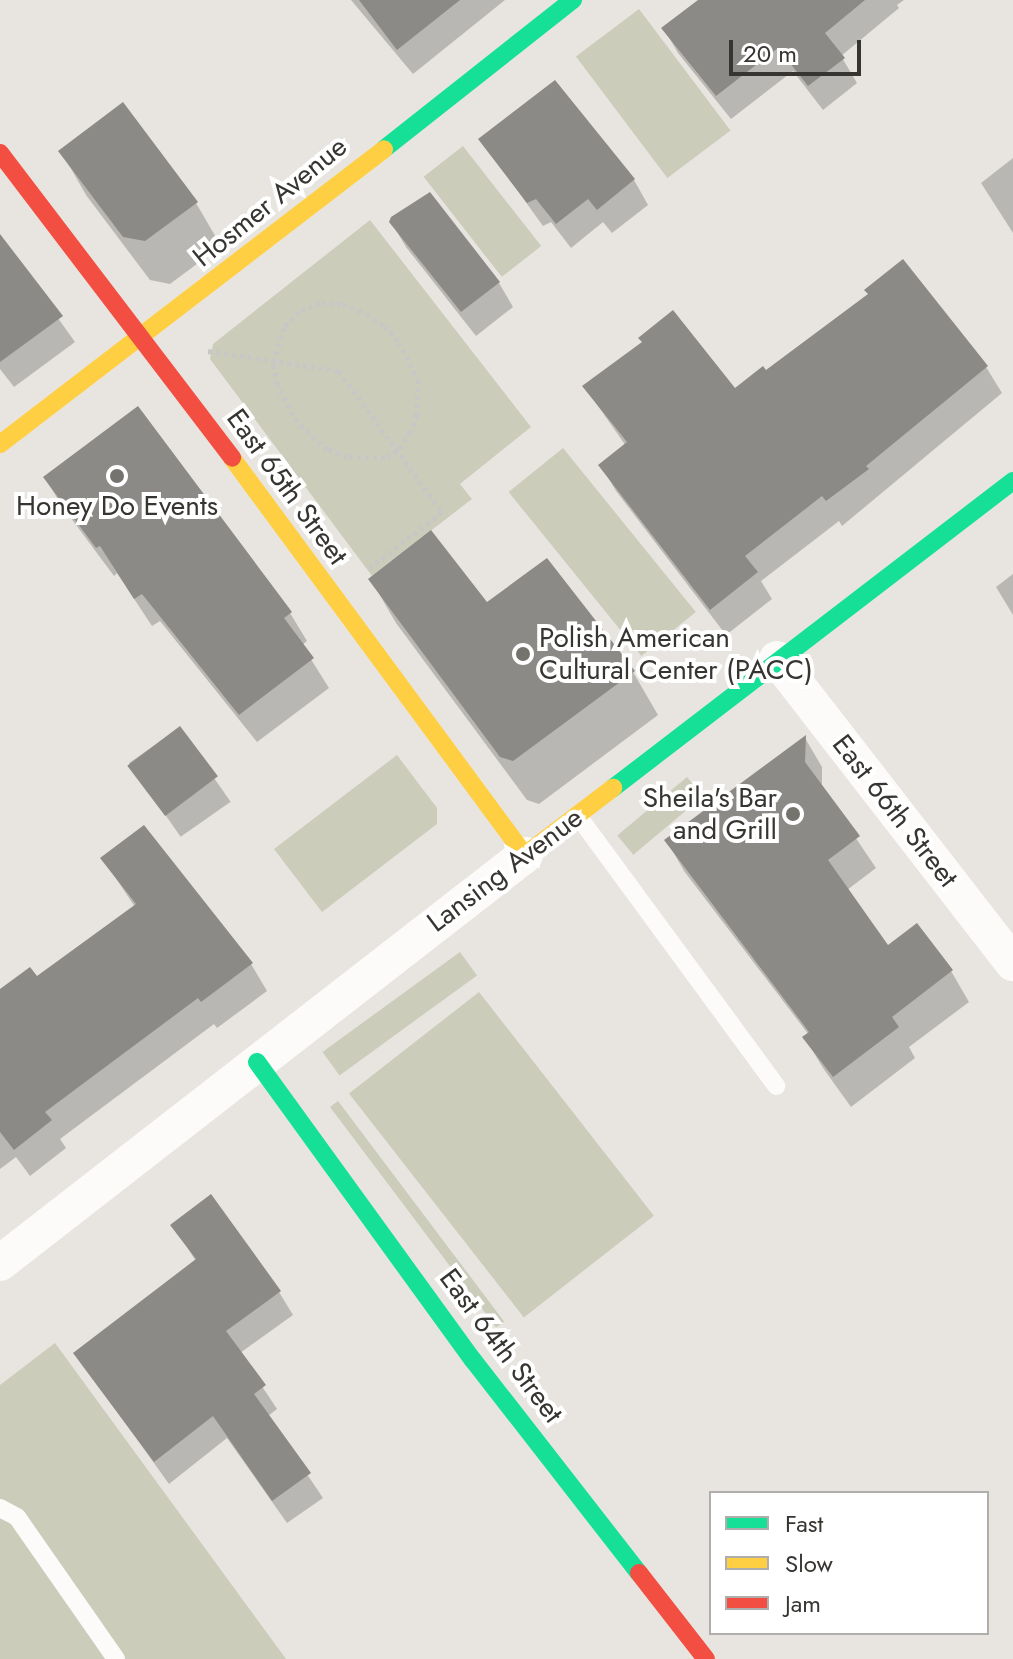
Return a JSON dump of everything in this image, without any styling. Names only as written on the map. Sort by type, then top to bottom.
[{"type":"street","name":"Hosmer Avenue","points":[[0,444],[573,0]]},
{"type":"street","name":"East 65th Street","points":[[0,153],[142,337],[525,855]]},
{"type":"street","name":"Lansing Avenue","points":[[0,1263],[777,659],[1013,481]]},
{"type":"street","name":"East 66th Street","points":[[777,659],[1013,963]]},
{"type":"street","name":"East 64th Street","points":[[257,1062],[473,1360],[706,1659]]},
{"type":"lane","points":[[578,816],[776,1086]]},
{"type":"lane","points":[[0,1508],[17,1517],[116,1659]]},
{"type":"path","points":[[321,303],[343,304],[385,326],[410,360],[418,380],[417,415],[397,451],[385,458],[366,460],[327,449],[297,422],[277,384],[273,362],[285,326],[301,310],[321,303]]},
{"type":"path","points":[[198,350],[339,371],[442,512],[360,575]]},
{"type":"green space","points":[[639,9],[730,130],[667,178],[576,57]]},
{"type":"green space","points":[[463,146],[541,246],[502,277],[424,177]]},
{"type":"green space","points":[[370,220],[531,427],[460,484],[472,499],[372,576],[210,359],[213,344]]},
{"type":"green space","points":[[563,448],[696,612],[641,656],[509,492]]},
{"type":"green space","points":[[397,755],[437,808],[437,824],[322,912],[274,849]]},
{"type":"green space","points":[[687,777],[703,796],[633,855],[617,835]]},
{"type":"green space","points":[[460,952],[477,975],[340,1075],[322,1052]]},
{"type":"green space","points":[[479,992],[654,1216],[524,1317],[349,1094]]},
{"type":"green space","points":[[338,1101],[504,1321],[496,1327],[330,1107]]},
{"type":"green space","points":[[55,1343],[286,1659],[0,1659],[0,1385]]},
{"type":"building","points":[[359,0],[460,0],[397,50]]},
{"type":"building","points":[[698,0],[865,0],[825,33],[845,58],[808,86],[778,48],[716,96],[661,28]]},
{"type":"building","points":[[555,80],[635,179],[597,210],[588,199],[556,224],[536,199],[527,203],[478,139]]},
{"type":"building","points":[[123,102],[198,202],[145,241],[123,237],[58,151]]},
{"type":"building","points":[[430,192],[500,282],[461,312],[389,222],[391,217]]},
{"type":"building","points":[[0,234],[63,316],[0,362]]},
{"type":"building","points":[[903,259],[988,366],[866,466],[869,469],[826,501],[822,496],[745,556],[758,572],[710,610],[598,465],[627,442],[582,386],[642,342],[638,338],[673,310],[735,388],[763,366],[766,370],[868,294],[864,290]]},
{"type":"building","points":[[138,406],[292,612],[284,618],[314,658],[239,715],[142,594],[134,599],[100,546],[96,548],[43,477]]},
{"type":"building","name":"Polish American Cultural Center (PACC)","points":[[431,530],[487,602],[547,558],[635,671],[513,761],[500,757],[368,579]]},
{"type":"building","points":[[180,726],[218,776],[165,816],[127,766]]},
{"type":"building","points":[[806,735],[805,762],[860,836],[828,860],[888,945],[917,923],[953,970],[892,1017],[899,1027],[833,1077],[802,1037],[809,1032],[664,840]]},
{"type":"building","points":[[144,825],[253,963],[201,1002],[198,998],[45,1112],[52,1120],[14,1150],[0,1132],[0,989],[30,967],[37,976],[136,904],[100,858]]},
{"type":"building","points":[[211,1194],[281,1291],[226,1331],[266,1385],[254,1394],[311,1473],[272,1501],[213,1416],[154,1462],[73,1353],[196,1259],[170,1225]]},
{"type":"traffic: fast","points":[[384,149],[573,0]]},
{"type":"traffic: fast","points":[[613,788],[1013,481]]},
{"type":"traffic: fast","points":[[257,1062],[473,1360],[639,1573]]},
{"type":"traffic: slow","points":[[0,444],[384,149]]},
{"type":"traffic: slow","points":[[232,458],[525,855],[613,788]]},
{"type":"traffic: jam","points":[[0,153],[232,458]]},
{"type":"traffic: jam","points":[[639,1573],[706,1659]]},
{"type":"place","name":"Honey Do Events","points":[[117,476]]},
{"type":"place","name":"Polish American Cultural Center (PACC)","points":[[523,654]]},
{"type":"place","name":"Sheila's Bar and Grill","points":[[793,814]]}]
